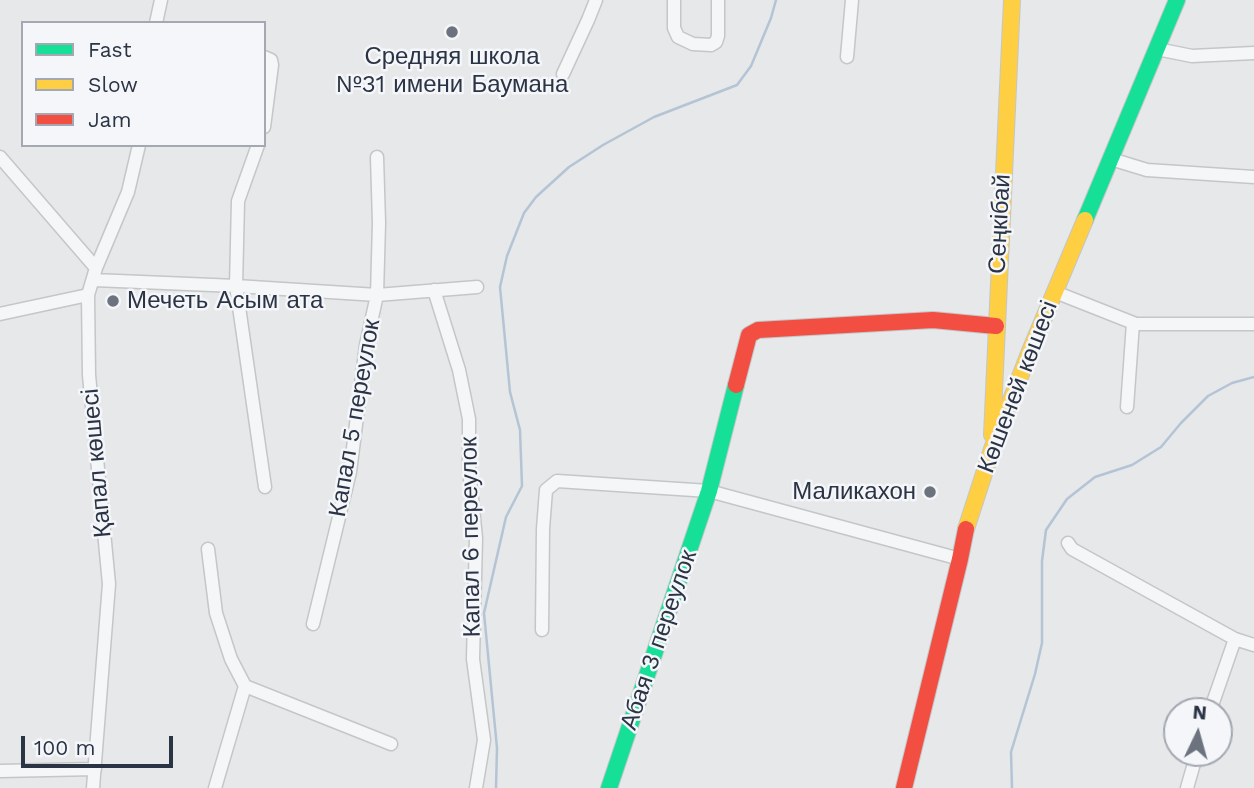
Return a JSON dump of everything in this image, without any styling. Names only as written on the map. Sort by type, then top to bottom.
[{"type":"street","points":[[156,21],[161,0]]},
{"type":"street","points":[[563,74],[596,0]]},
{"type":"street","points":[[674,0],[674,28],[678,37],[693,44],[711,45],[716,42],[718,36],[718,0]]},
{"type":"street","points":[[847,57],[852,0]]},
{"type":"street","name":"Сеңкібай","points":[[992,449],[1012,0]]},
{"type":"street","name":"Көшеней көшесі","points":[[904,788],[967,523],[992,449],[1177,0]]},
{"type":"street","points":[[1157,49],[1192,56],[1254,53]]},
{"type":"street","points":[[266,58],[271,60],[272,65],[266,112]]},
{"type":"street","name":"Қапал көшесі","points":[[93,788],[108,584],[89,375],[88,295],[128,192],[139,147]]},
{"type":"street","points":[[257,147],[238,201],[236,286],[265,487]]},
{"type":"street","points":[[0,156],[95,274],[377,295],[477,287]]},
{"type":"street","name":"Капал 5 переулок","points":[[313,624],[350,472],[366,345],[377,295],[377,157]]},
{"type":"street","points":[[1111,159],[1147,170],[1254,177]]},
{"type":"street","name":"Капал 6 переулок","points":[[434,290],[458,370],[469,419],[469,469],[476,538],[473,659],[484,740],[476,788]]},
{"type":"street","points":[[1055,292],[1133,323],[1254,324]]},
{"type":"street","points":[[0,314],[88,295]]},
{"type":"street","name":"Абая 3 переулок","points":[[608,788],[709,491],[749,335],[758,330],[933,320],[996,326]]},
{"type":"street","points":[[1127,407],[1133,323]]},
{"type":"street","points":[[542,630],[546,490],[556,481],[709,491],[960,559]]},
{"type":"street","points":[[1068,543],[1072,549],[1235,639],[1254,645]]},
{"type":"street","points":[[208,550],[216,613],[231,659],[245,686],[391,744]]},
{"type":"street","points":[[1215,697],[1235,639]]},
{"type":"street","points":[[215,788],[245,686]]},
{"type":"street","points":[[1187,788],[1194,767]]},
{"type":"street","points":[[0,771],[95,769]]},
{"type":"waterway","points":[[496,788],[497,748],[484,613],[506,517],[522,486],[520,430],[510,392],[500,287],[507,256],[524,213],[536,197],[569,167],[654,117],[737,85],[751,66],[776,0]]},
{"type":"waterway","points":[[1012,788],[1011,752],[1042,643],[1042,561],[1046,530],[1067,499],[1095,477],[1132,465],[1161,447],[1208,396],[1232,383],[1254,377]]},
{"type":"traffic: fast","points":[[1085,220],[1177,0]]},
{"type":"traffic: fast","points":[[609,788],[709,491],[736,385]]},
{"type":"traffic: slow","points":[[992,435],[1012,0]]},
{"type":"traffic: slow","points":[[966,529],[992,449],[1085,220]]},
{"type":"traffic: jam","points":[[736,385],[749,335],[758,330],[933,320],[996,326]]},
{"type":"traffic: jam","points":[[904,788],[966,529]]},
{"type":"place","name":"Средняя школа №31 имени Баумана","points":[[452,32]]},
{"type":"place","name":"Мечеть Асым ата","points":[[113,301]]},
{"type":"place","name":"Маликахон","points":[[930,492]]}]
